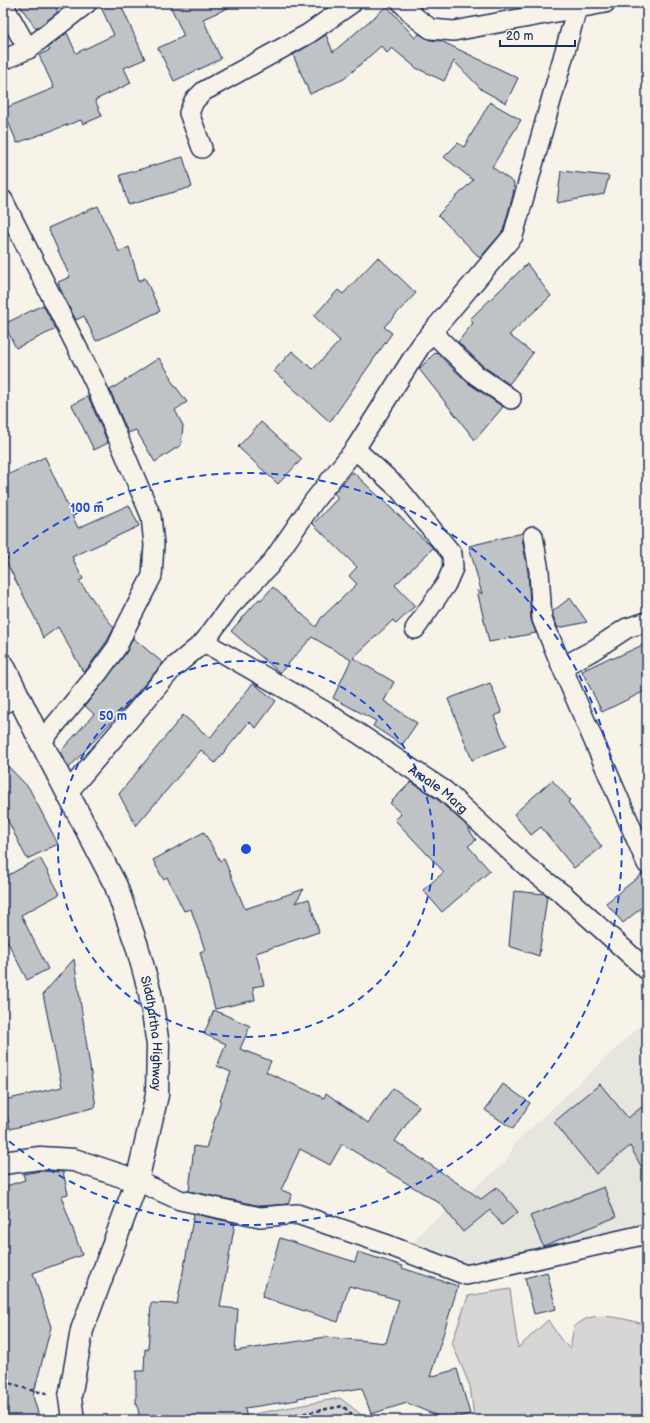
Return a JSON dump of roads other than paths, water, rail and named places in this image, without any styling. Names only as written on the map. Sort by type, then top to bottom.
[{"type":"main road","name":"Siddhartha Highway","points":[[3,665],[11,700],[41,742],[116,886],[137,946],[150,993],[158,1044],[157,1095],[137,1182],[82,1330],[70,1397],[73,1420]]},
{"type":"main road","points":[[3,1163],[40,1158],[74,1160],[137,1182]]},
{"type":"street","points":[[6,3],[6,10],[28,49]]},
{"type":"street","points":[[3,60],[28,49],[87,3]]},
{"type":"street","points":[[202,148],[189,113],[194,101],[204,91],[308,34],[352,3]]},
{"type":"street","points":[[402,3],[416,18],[431,29],[454,31],[605,3]]},
{"type":"street","points":[[68,792],[173,668],[204,642],[231,605],[270,565],[314,501],[355,449],[421,345],[513,236],[576,8]]},
{"type":"street","points":[[3,200],[94,381],[151,516],[154,545],[152,576],[117,647],[98,673],[41,742]]},
{"type":"street","points":[[432,332],[476,375],[511,399]]},
{"type":"street","points":[[355,449],[399,489],[452,554],[453,568],[446,584],[415,629]]},
{"type":"street","points":[[533,536],[539,570],[542,619],[647,864]]},
{"type":"street","points":[[562,667],[592,651],[627,628],[647,622]]},
{"type":"street","name":"Amale Marg","points":[[204,642],[326,712],[445,791],[526,866],[564,895],[647,970]]},
{"type":"street","points":[[137,1182],[180,1200],[260,1217],[298,1214],[388,1245],[466,1275],[647,1234]]}]
